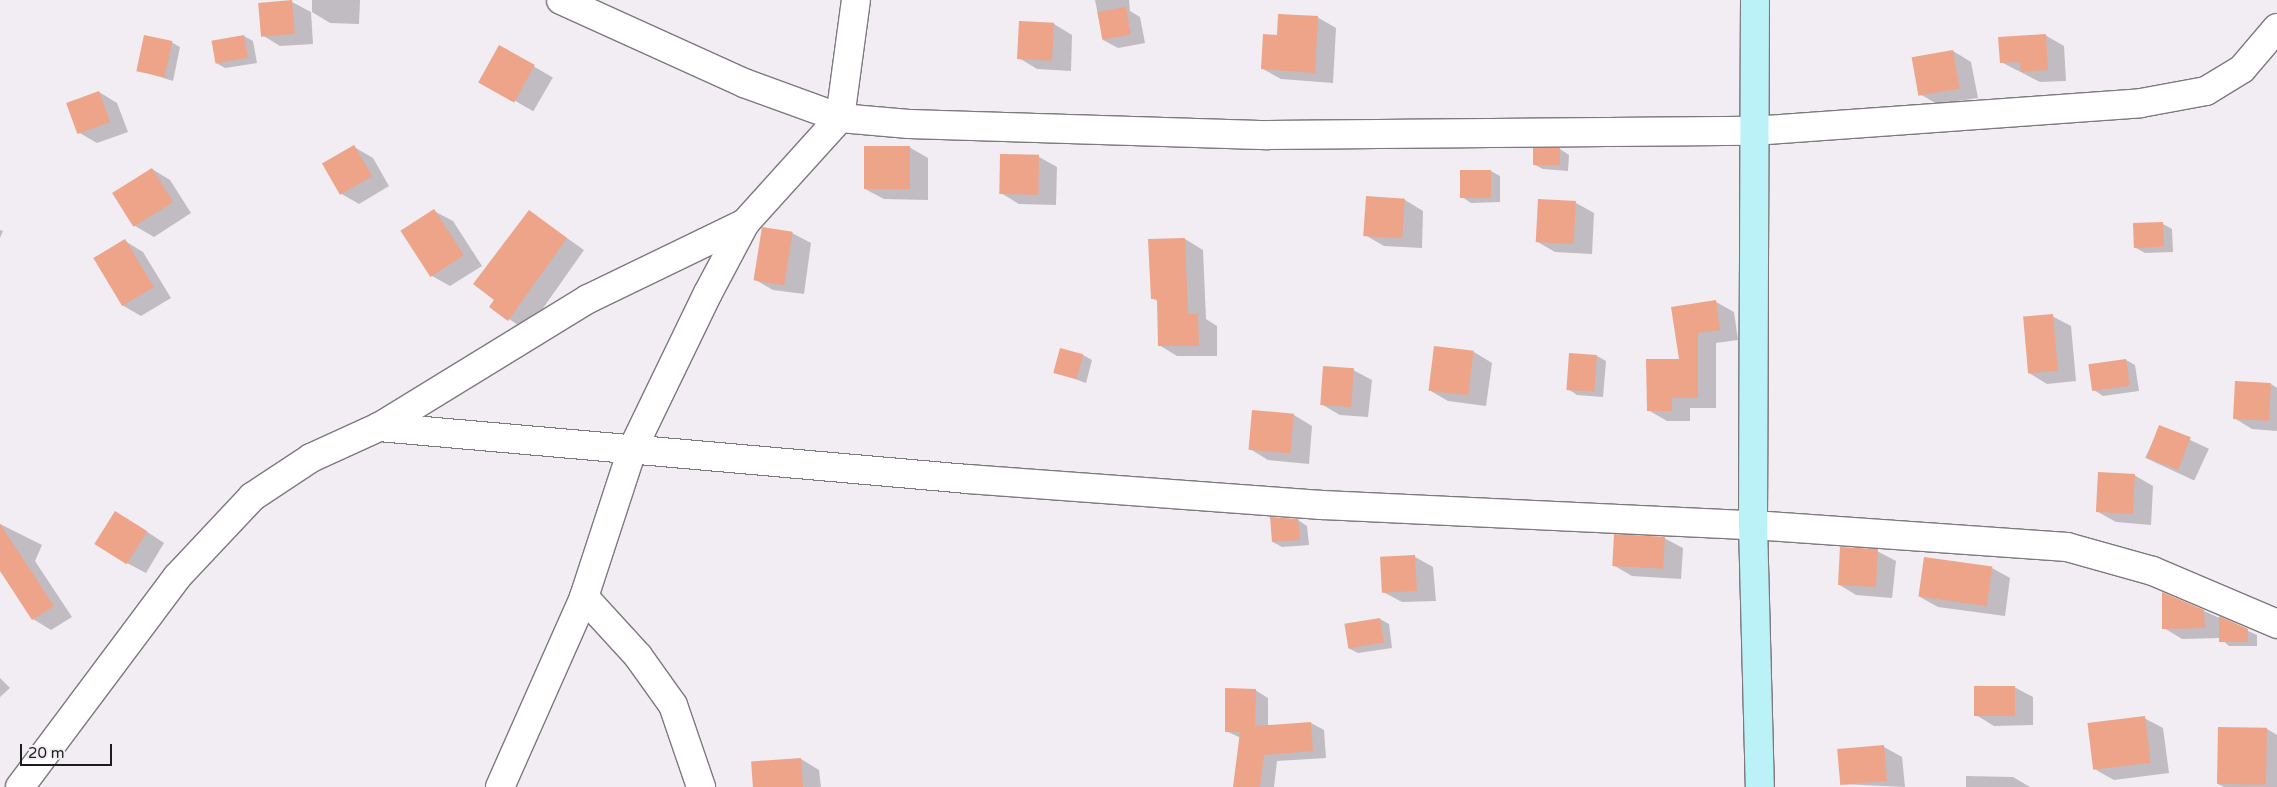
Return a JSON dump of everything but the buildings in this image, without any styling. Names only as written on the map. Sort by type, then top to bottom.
[{"type":"street","points":[[561,0],[744,83],[840,118],[909,124],[1268,135],[1753,131],[2141,103],[2206,91],[2242,70],[2277,28]]},
{"type":"street","points":[[500,787],[584,597],[632,450],[745,223],[840,118],[856,0]]},
{"type":"street","points":[[1755,0],[1753,131],[1753,526],[1760,787]]},
{"type":"street","points":[[20,787],[177,577],[252,497],[310,458],[379,427],[588,299],[745,223]]},
{"type":"street","points":[[379,427],[632,450],[1321,505],[1753,526],[2067,547],[2153,571],[2277,624]]},
{"type":"street","points":[[584,597],[638,656],[673,705],[701,787]]}]
